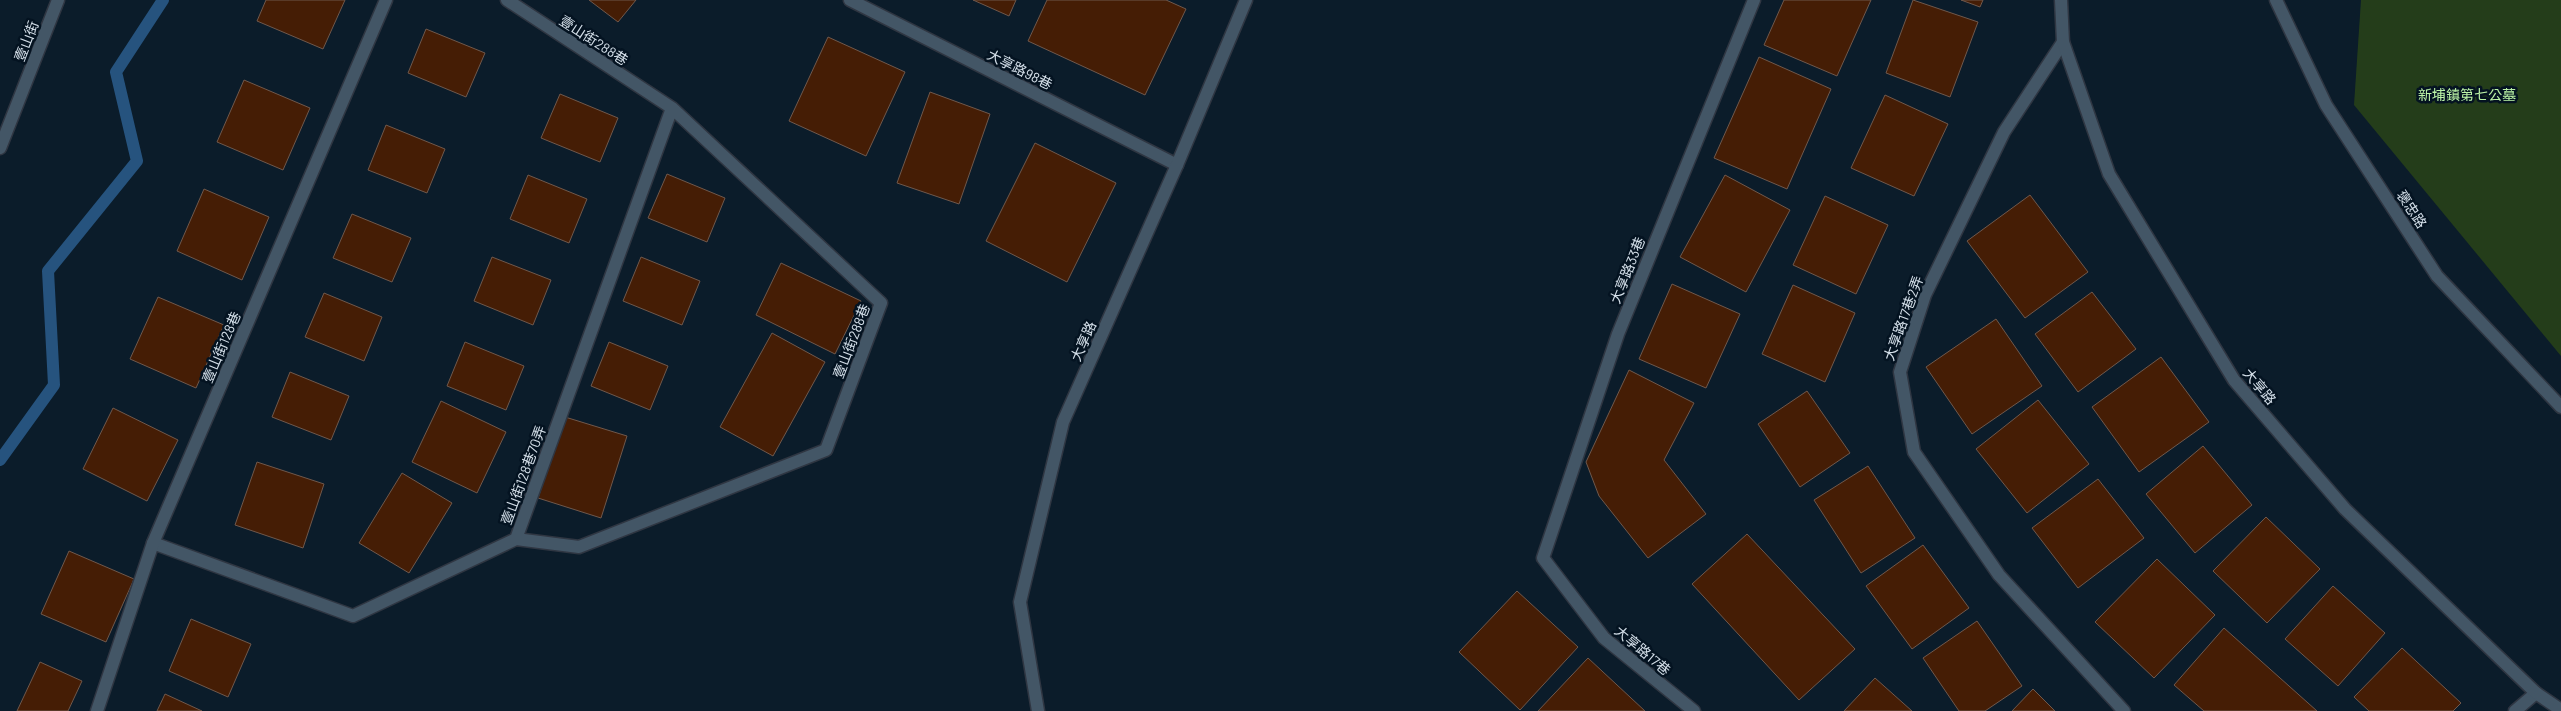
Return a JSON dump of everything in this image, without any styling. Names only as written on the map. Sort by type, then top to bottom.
[{"type":"street","name":"壹山街","points":[[0,148],[58,0]]},
{"type":"street","name":"壹山街128巷","points":[[97,711],[153,543],[386,0]]},
{"type":"street","name":"壹山街288巷","points":[[507,0],[672,108],[881,303],[826,450],[579,547],[516,539]]},
{"type":"street","name":"大享路98巷","points":[[850,0],[1177,165]]},
{"type":"street","name":"大享路","points":[[1038,711],[1020,602],[1063,422],[1177,165],[1246,0]]},
{"type":"street","name":"大享路33巷","points":[[1543,558],[1618,334],[1754,0]]},
{"type":"street","name":"大享路","points":[[2061,0],[2063,42],[2109,174],[2234,380],[2345,509],[2536,693],[2561,710]]},
{"type":"street","name":"褒忠路","points":[[2276,0],[2326,105],[2437,276],[2561,406]]},
{"type":"street","name":"大享路17巷2弄","points":[[2063,42],[2004,132],[1925,295],[1900,372],[1914,452],[1999,575],[2124,711]]},
{"type":"street","name":"壹山街128巷70弄","points":[[153,543],[353,616],[516,539],[672,108]]},
{"type":"street","name":"大享路17巷","points":[[1543,558],[1604,638],[1694,711]]},
{"type":"street","points":[[2515,711],[2536,693]]},
{"type":"green space","name":"新埔鎮第七公墓","points":[[2361,0],[2561,0],[2561,356],[2354,105]]},
{"type":"building","points":[[266,0],[345,0],[323,49],[257,21]]},
{"type":"building","points":[[589,0],[636,0],[618,22]]},
{"type":"building","points":[[973,0],[1016,0],[1009,16]]},
{"type":"building","points":[[1047,0],[1166,0],[1186,9],[1145,95],[1028,41]]},
{"type":"building","points":[[1784,0],[1871,0],[1837,76],[1764,45]]},
{"type":"building","points":[[1913,0],[1978,22],[1950,97],[1886,73]]},
{"type":"building","points":[[1961,0],[1983,0],[1980,7]]},
{"type":"building","points":[[426,29],[485,53],[466,97],[408,73]]},
{"type":"building","points":[[828,37],[905,72],[866,156],[789,121]]},
{"type":"building","points":[[1759,57],[1831,89],[1787,189],[1714,158]]},
{"type":"building","points":[[244,80],[310,108],[283,170],[217,142]]},
{"type":"building","points":[[930,92],[990,114],[959,204],[897,183]]},
{"type":"building","points":[[560,94],[618,118],[600,162],[541,138]]},
{"type":"building","points":[[1885,95],[1948,124],[1914,196],[1851,168]]},
{"type":"building","points":[[386,125],[445,149],[427,193],[368,170]]},
{"type":"building","points":[[1035,143],[1116,183],[1067,282],[986,241]]},
{"type":"building","points":[[667,174],[725,198],[707,242],[648,218]]},
{"type":"building","points":[[528,175],[587,199],[569,243],[510,219]]},
{"type":"building","points":[[1725,175],[1790,210],[1746,292],[1680,257]]},
{"type":"building","points":[[204,189],[269,217],[242,280],[177,251]]},
{"type":"building","points":[[2030,195],[2088,272],[2025,318],[1967,241]]},
{"type":"building","points":[[1825,196],[1888,225],[1856,294],[1793,265]]},
{"type":"building","points":[[352,214],[411,238],[392,282],[333,258]]},
{"type":"building","points":[[492,257],[551,280],[533,325],[474,301]]},
{"type":"building","points":[[641,257],[700,281],[682,325],[623,301]]},
{"type":"building","points":[[781,263],[861,301],[835,354],[756,315]]},
{"type":"building","points":[[1672,284],[1740,314],[1706,388],[1639,359]]},
{"type":"building","points":[[1793,285],[1855,313],[1825,382],[1762,354]]},
{"type":"building","points":[[2092,292],[2136,349],[2078,392],[2035,334]]},
{"type":"building","points":[[324,293],[382,317],[364,361],[305,337]]},
{"type":"building","points":[[158,297],[224,325],[196,388],[130,359]]},
{"type":"building","points":[[1996,319],[2042,386],[1972,434],[1926,367]]},
{"type":"building","points":[[772,333],[825,362],[773,456],[720,427]]},
{"type":"building","points":[[465,342],[524,366],[506,410],[447,386]]},
{"type":"building","points":[[609,342],[668,366],[650,410],[591,386]]},
{"type":"building","points":[[2161,357],[2209,422],[2139,472],[2092,407]]},
{"type":"building","points":[[1629,370],[1694,403],[1664,460],[1706,514],[1648,558],[1599,496],[1586,462]]},
{"type":"building","points":[[290,372],[349,396],[331,440],[272,417]]},
{"type":"building","points":[[1807,391],[1850,453],[1800,487],[1758,424]]},
{"type":"building","points":[[2038,400],[2089,464],[2027,513],[1976,449]]},
{"type":"building","points":[[441,401],[506,432],[477,493],[412,462]]},
{"type":"building","points":[[113,408],[178,440],[147,501],[83,469]]},
{"type":"building","points":[[565,417],[627,436],[601,518],[538,498]]},
{"type":"building","points":[[2203,446],[2252,505],[2195,553],[2146,494]]},
{"type":"building","points":[[257,462],[324,484],[303,548],[235,525]]},
{"type":"building","points":[[1868,466],[1915,538],[1861,573],[1814,500]]},
{"type":"building","points":[[402,473],[452,503],[409,573],[359,543]]},
{"type":"building","points":[[2098,479],[2144,538],[2078,588],[2032,528]]},
{"type":"building","points":[[2266,517],[2320,569],[2267,623],[2213,571]]},
{"type":"building","points":[[1747,534],[1855,649],[1799,700],[1692,584]]},
{"type":"building","points":[[1923,545],[1969,608],[1912,649],[1866,586]]},
{"type":"building","points":[[69,551],[134,579],[106,642],[41,614]]},
{"type":"building","points":[[2157,559],[2215,615],[2154,678],[2095,622]]},
{"type":"building","points":[[2333,586],[2385,633],[2338,686],[2285,639]]},
{"type":"building","points":[[1517,591],[1578,647],[1520,710],[1459,652]]},
{"type":"building","points":[[191,619],[251,644],[228,697],[169,671]]},
{"type":"building","points":[[1977,621],[2022,686],[1985,711],[1959,711],[1923,658]]},
{"type":"building","points":[[2224,628],[2317,711],[2204,711],[2174,685]]},
{"type":"building","points":[[2402,648],[2461,703],[2453,711],[2369,711],[2354,697]]},
{"type":"building","points":[[1588,658],[1645,711],[1538,711]]},
{"type":"building","points":[[40,662],[82,681],[68,711],[17,711]]},
{"type":"building","points":[[1875,678],[1912,711],[1844,711]]},
{"type":"building","points":[[2033,689],[2055,711],[2012,711]]},
{"type":"building","points":[[165,694],[202,711],[157,711]]},
{"type":"waterway","points":[[0,460],[54,385],[48,271],[137,161],[116,72],[163,0]]}]
